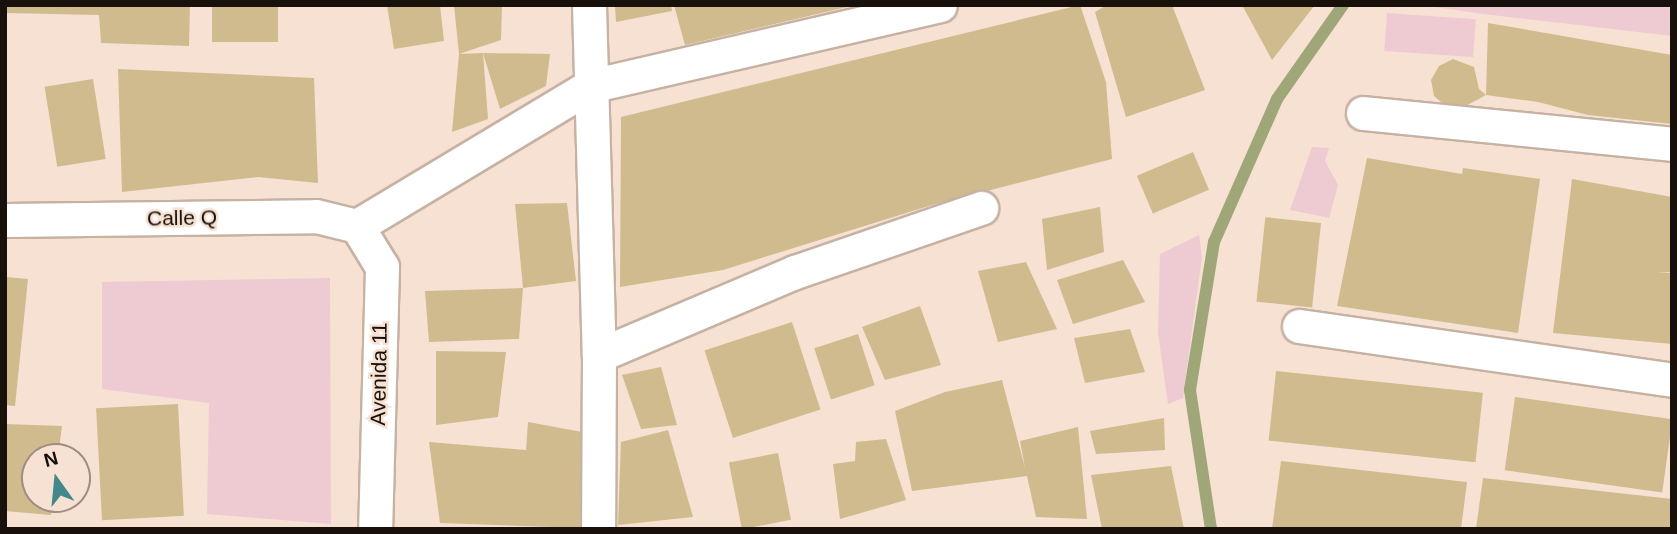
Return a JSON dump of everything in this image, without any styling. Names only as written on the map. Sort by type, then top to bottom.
[{"type":"street","points":[[589,5],[599,355],[598,529]]},
{"type":"street","points":[[357,226],[590,86],[940,5]]},
{"type":"street","points":[[1363,113],[1672,144]]},
{"type":"street","points":[[599,355],[795,272],[981,208]]},
{"type":"street","name":"Calle Q","points":[[5,220],[316,216],[357,226]]},
{"type":"street","name":"Avenida 11","points":[[357,226],[382,267],[375,529]]},
{"type":"street","points":[[1299,326],[1672,380]]},
{"type":"shaded area","points":[[1422,5],[1672,5],[1672,36],[1483,14]]},
{"type":"shaded area","points":[[1387,13],[1476,19],[1473,57],[1384,51]]},
{"type":"shaded area","points":[[1312,147],[1329,148],[1325,161],[1338,185],[1329,218],[1290,210]]},
{"type":"shaded area","points":[[1199,235],[1202,257],[1183,398],[1168,404],[1158,333],[1160,254]]},
{"type":"shaded area","points":[[330,278],[331,524],[207,514],[209,403],[102,389],[102,282]]},
{"type":"building","points":[[5,5],[190,5],[189,46],[101,43],[99,15],[5,13]]},
{"type":"building","points":[[212,5],[278,5],[278,42],[212,42]]},
{"type":"building","points":[[387,5],[440,5],[444,41],[394,49]]},
{"type":"building","points":[[454,5],[502,5],[501,40],[459,54]]},
{"type":"building","points":[[615,5],[671,5],[672,11],[616,22]]},
{"type":"building","points":[[674,5],[851,5],[851,6],[685,45]]},
{"type":"building","points":[[1080,5],[1106,82],[1112,159],[932,205],[723,270],[620,287],[621,117]]},
{"type":"building","points":[[1107,5],[1172,5],[1205,90],[1126,117],[1095,12]]},
{"type":"building","points":[[1242,5],[1315,5],[1272,60]]},
{"type":"building","points":[[1488,23],[1672,55],[1672,124],[1588,115],[1538,102],[1486,95]]},
{"type":"building","points":[[483,53],[550,54],[546,86],[500,109]]},
{"type":"building","points":[[483,53],[488,119],[452,132],[459,54]]},
{"type":"building","points":[[1453,59],[1474,67],[1479,89],[1486,95],[1464,107],[1447,107],[1434,96],[1431,80],[1439,66]]},
{"type":"building","points":[[118,69],[314,78],[318,183],[258,177],[122,192]]},
{"type":"building","points":[[93,79],[106,159],[57,167],[45,87]]},
{"type":"building","points":[[1193,152],[1209,190],[1153,214],[1137,176]]},
{"type":"building","points":[[1367,158],[1462,174],[1463,168],[1540,179],[1518,333],[1337,306]]},
{"type":"building","points":[[1572,179],[1672,197],[1672,272],[1656,272],[1672,273],[1672,344],[1553,333]]},
{"type":"building","points":[[567,203],[576,281],[523,288],[515,204]]},
{"type":"building","points":[[1100,207],[1104,252],[1047,270],[1042,219]]},
{"type":"building","points":[[1265,217],[1321,223],[1312,308],[1256,302]]},
{"type":"building","points":[[1123,260],[1145,302],[1073,324],[1057,280]]},
{"type":"building","points":[[1026,262],[1057,329],[998,342],[978,271]]},
{"type":"building","points":[[5,277],[28,279],[15,406],[5,405]]},
{"type":"building","points":[[523,288],[519,339],[429,342],[425,291]]},
{"type":"building","points":[[920,306],[941,365],[885,380],[862,327]]},
{"type":"building","points":[[792,322],[820,409],[733,438],[705,350]]},
{"type":"building","points":[[1130,329],[1145,372],[1085,383],[1074,338]]},
{"type":"building","points":[[858,334],[875,385],[831,400],[814,348]]},
{"type":"building","points":[[436,351],[506,352],[498,417],[436,425]]},
{"type":"building","points":[[661,367],[677,425],[641,429],[622,375]]},
{"type":"building","points":[[1276,371],[1483,393],[1476,462],[1269,441]]},
{"type":"building","points":[[1002,380],[1025,468],[1020,441],[1078,427],[1087,519],[1036,517],[1027,476],[912,491],[895,411],[945,392]]},
{"type":"building","points":[[1515,397],[1672,419],[1662,492],[1505,470]]},
{"type":"building","points":[[178,404],[184,516],[102,520],[96,408]]},
{"type":"building","points":[[1164,418],[1165,450],[1096,454],[1090,431]]},
{"type":"building","points":[[528,422],[582,432],[581,528],[440,523],[429,442],[526,450]]},
{"type":"building","points":[[5,424],[62,426],[60,443],[21,443],[21,512],[5,511]]},
{"type":"building","points":[[668,430],[693,517],[618,525],[621,442]]},
{"type":"building","points":[[886,439],[906,500],[840,519],[833,464],[855,461],[856,442]]},
{"type":"building","points":[[778,453],[791,520],[742,529],[729,463]]},
{"type":"building","points":[[1281,461],[1467,482],[1461,529],[1272,529]]},
{"type":"building","points":[[1171,466],[1184,529],[1102,529],[1091,475]]},
{"type":"building","points":[[1483,478],[1672,499],[1672,529],[1476,529]]},
{"type":"waterway","points":[[1211,529],[1190,390],[1214,242],[1277,99],[1343,5]]}]
